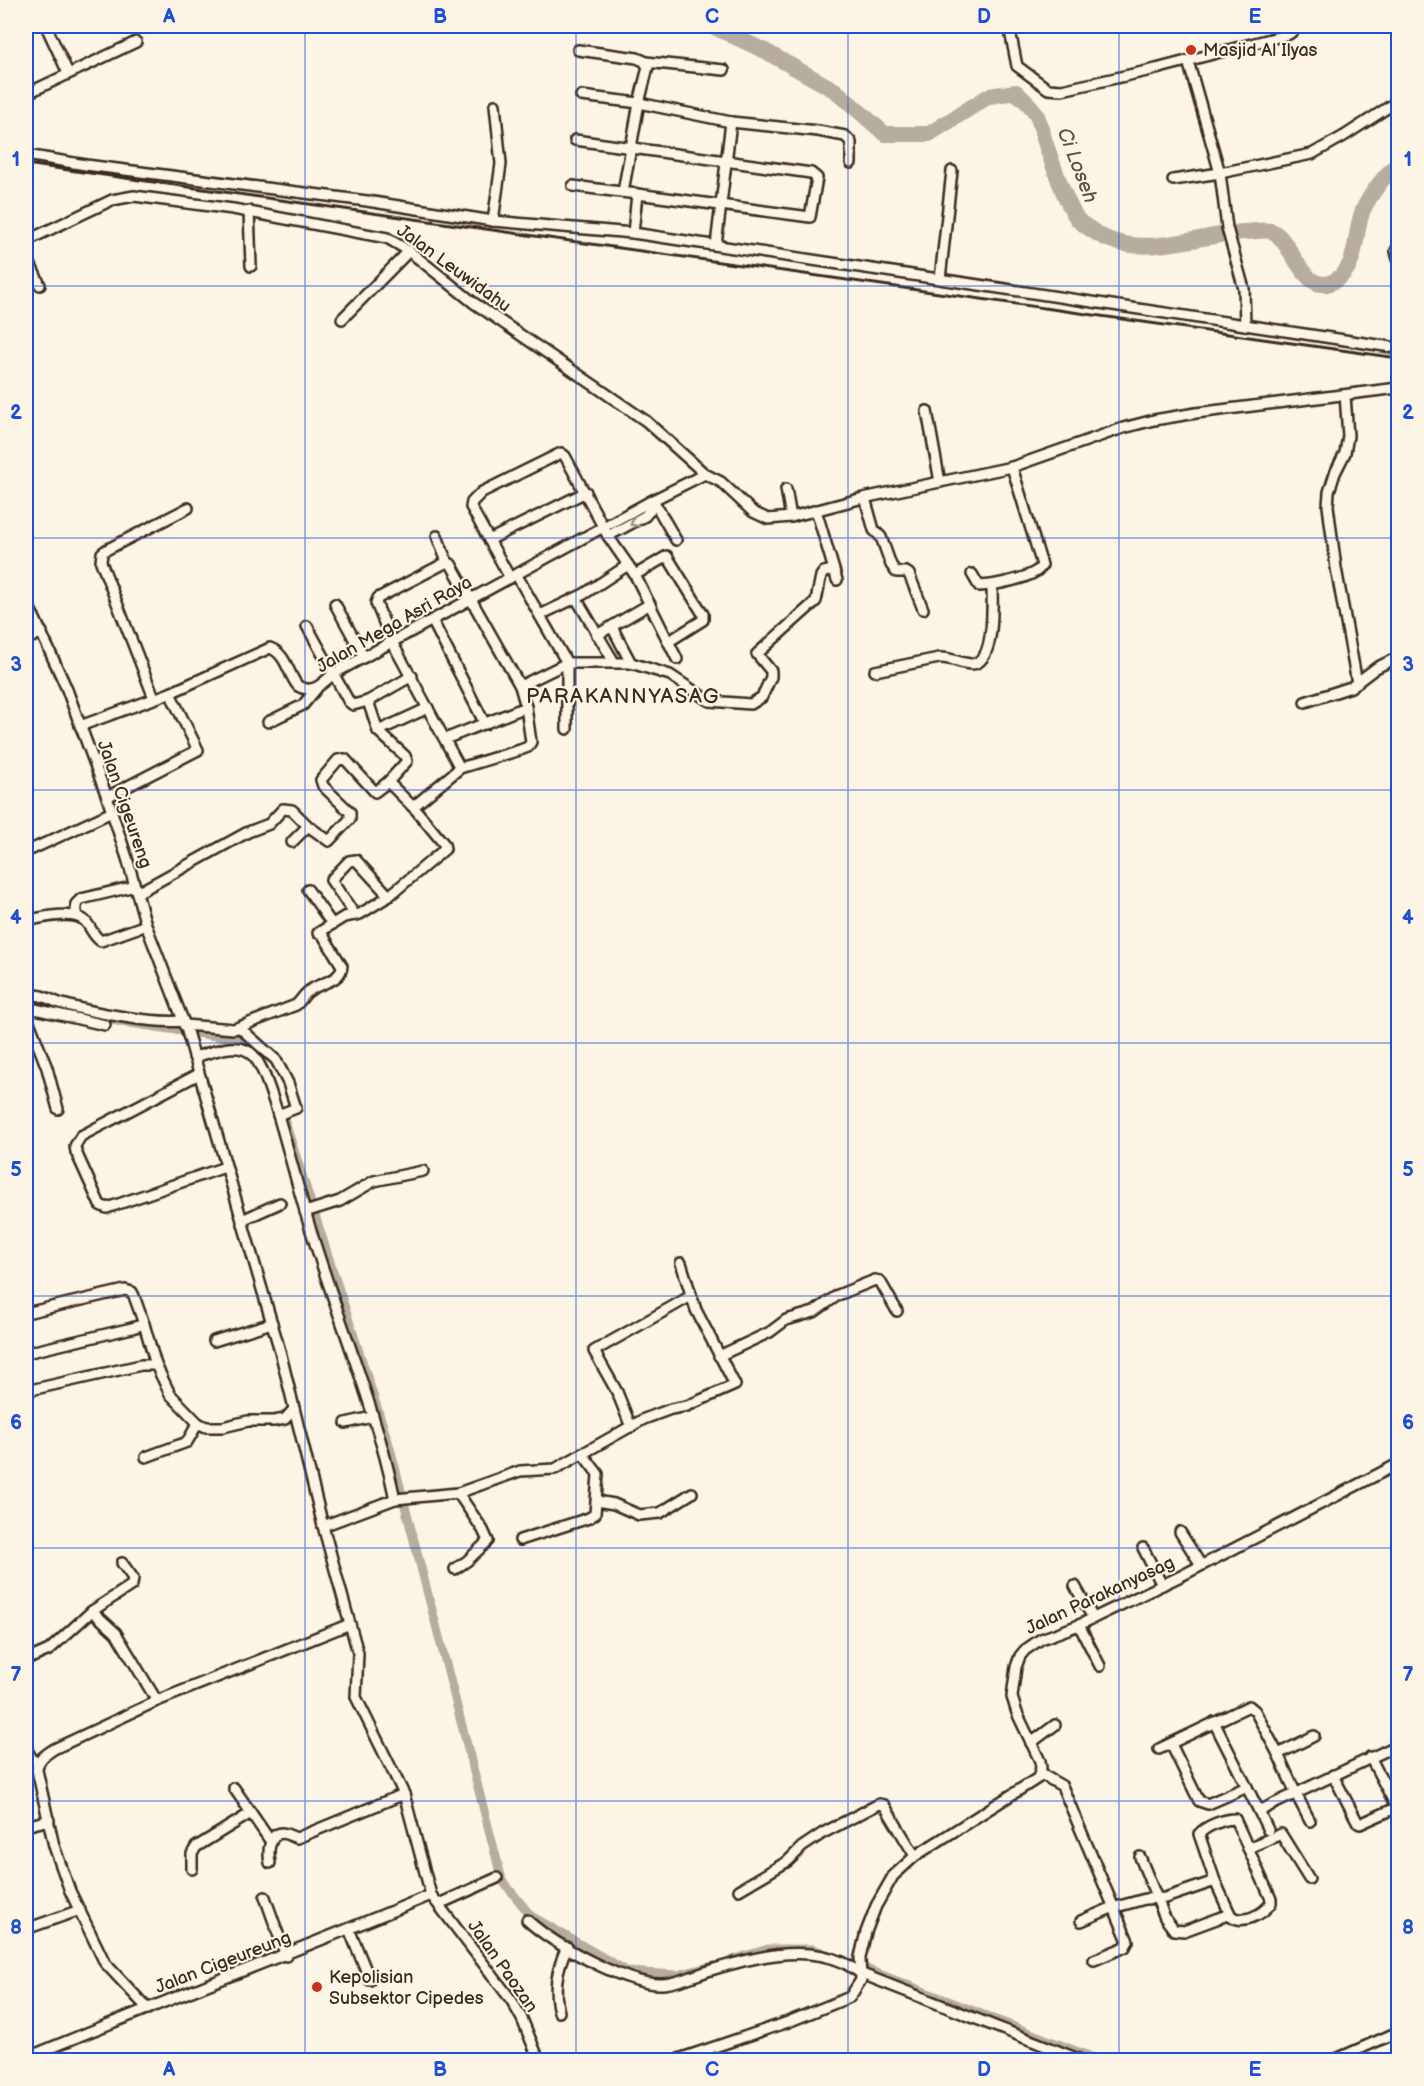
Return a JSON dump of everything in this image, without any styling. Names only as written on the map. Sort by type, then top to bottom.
[{"type":"street","points":[[46,26],[68,74]]},
{"type":"street","points":[[1009,26],[1017,66],[1054,91],[1188,61],[1289,34],[1299,26]]},
{"type":"street","points":[[26,94],[136,42]]},
{"type":"street","points":[[578,50],[637,58],[646,62],[724,70]]},
{"type":"street","points":[[1188,61],[1220,172],[1229,238],[1244,289],[1245,326]]},
{"type":"street","points":[[623,192],[648,67],[646,62]]},
{"type":"street","points":[[581,96],[639,104],[731,122],[845,136],[851,142],[851,163]]},
{"type":"street","points":[[1173,180],[1317,152],[1398,101]]},
{"type":"street","points":[[493,220],[501,164],[495,105]]},
{"type":"street","points":[[716,246],[731,122]]},
{"type":"street","points":[[573,186],[810,217],[817,178],[811,174],[576,140]]},
{"type":"street","points":[[26,155],[493,220],[633,232],[1398,348]]},
{"type":"street","points":[[940,279],[952,171]]},
{"type":"street","points":[[633,232],[637,194]]},
{"type":"street","name":"Jalan Leuwidahu","points":[[26,241],[111,200],[126,196],[249,211],[376,235],[394,241],[474,303],[646,422],[705,474],[721,482],[753,512],[768,519],[791,517],[865,498],[1012,467],[1123,428],[1154,420],[1398,388]]},
{"type":"street","points":[[249,211],[251,266]]},
{"type":"street","points":[[1398,247],[1395,251],[1398,260]]},
{"type":"street","points":[[342,319],[409,251]]},
{"type":"street","points":[[26,255],[40,285]]},
{"type":"street","points":[[1345,395],[1348,426],[1345,453],[1329,492],[1329,506],[1336,568],[1357,683]]},
{"type":"street","points":[[927,411],[940,482]]},
{"type":"street","points":[[567,729],[567,663],[540,615],[489,540],[471,507],[476,497],[559,453],[565,456],[606,532],[635,575],[677,659]]},
{"type":"street","points":[[972,574],[979,585],[992,585],[1037,573],[1042,565],[1012,467]]},
{"type":"street","name":"Jalan Mega Asri Raya","points":[[80,726],[170,693],[270,648],[281,655],[298,686],[307,690],[317,688],[333,674],[363,657],[513,576],[606,532],[651,501],[705,474]]},
{"type":"street","points":[[786,489],[791,517]]},
{"type":"street","points":[[489,540],[586,492]]},
{"type":"street","points":[[865,498],[872,524],[881,537],[891,565],[896,572],[909,574],[923,609]]},
{"type":"street","points":[[651,501],[676,540]]},
{"type":"street","points":[[154,699],[100,557],[106,550],[188,508]]},
{"type":"street","points":[[816,510],[837,580]]},
{"type":"street","points":[[413,807],[460,768],[528,747],[531,742],[526,706],[520,686],[451,564],[447,562],[437,536]]},
{"type":"street","points":[[635,575],[667,556],[704,614],[703,620],[668,642]]},
{"type":"street","points":[[447,562],[378,598],[376,603],[392,642],[460,768]]},
{"type":"street","points":[[540,615],[576,598],[628,566]]},
{"type":"street","points":[[520,686],[567,663],[631,663],[670,675],[709,701],[751,704],[762,697],[771,677],[771,671],[757,654],[816,601],[821,576],[824,572],[833,570]]},
{"type":"street","points":[[875,671],[947,657],[973,664],[979,661],[987,649],[991,635],[992,585]]},
{"type":"street","points":[[576,598],[614,662]]},
{"type":"street","name":"Jalan Cigeureng","points":[[26,601],[42,632],[107,797],[146,924],[184,1025],[272,1323],[323,1526],[358,1653],[356,1697],[404,1794],[431,1895]]},
{"type":"street","points":[[335,604],[363,657]]},
{"type":"street","points":[[597,635],[650,604]]},
{"type":"street","points":[[432,620],[484,724]]},
{"type":"street","points":[[307,626],[351,704],[368,701],[412,676]]},
{"type":"street","points":[[612,627],[631,663]]},
{"type":"street","points":[[26,640],[42,632]]},
{"type":"street","points":[[1305,702],[1341,692],[1376,668],[1398,657]]},
{"type":"street","points":[[268,722],[303,705],[317,688]]},
{"type":"street","points":[[107,797],[198,750],[170,693]]},
{"type":"street","points":[[76,916],[76,904],[81,899],[136,890],[248,832],[269,824],[283,809],[291,810],[329,841],[350,819],[350,812],[323,786],[321,780],[340,758],[345,759],[373,791],[377,791],[404,766],[406,758],[378,731],[368,701]]},
{"type":"street","points":[[445,739],[526,706]]},
{"type":"street","points":[[378,731],[428,708]]},
{"type":"street","points":[[105,1025],[26,1005],[31,995],[36,994],[61,1003],[98,1011],[184,1025],[234,1029],[296,1005],[306,993],[337,977],[342,971],[342,966],[319,932],[344,917],[360,914],[389,896],[445,849],[444,844],[413,807],[388,782]]},
{"type":"street","points":[[26,852],[112,812]]},
{"type":"street","points":[[292,842],[308,826]]},
{"type":"street","points":[[355,915],[331,880],[349,861],[356,861],[389,896]]},
{"type":"street","points":[[308,890],[332,924]]},
{"type":"street","points":[[26,921],[43,917],[76,916],[86,922],[94,936],[101,940],[146,924]]},
{"type":"street","points":[[26,1014],[47,1068],[57,1109]]},
{"type":"street","points":[[240,1028],[276,1060],[288,1083],[296,1108],[279,1115]]},
{"type":"street","points":[[194,1058],[231,1047],[247,1051],[254,1056],[259,1065],[279,1115],[372,1417],[400,1499]]},
{"type":"street","points":[[199,1074],[89,1131],[77,1142],[76,1152],[100,1205],[107,1208],[225,1167]]},
{"type":"street","points":[[308,1211],[340,1201],[374,1181],[423,1171]]},
{"type":"street","points":[[242,1220],[280,1203]]},
{"type":"street","points":[[323,1526],[400,1499],[458,1493],[520,1471],[555,1469],[660,1413],[687,1406],[735,1385],[700,1320],[681,1263]]},
{"type":"street","points":[[719,1356],[772,1331],[786,1320],[814,1312],[838,1295],[874,1280],[880,1281],[897,1311]]},
{"type":"street","points":[[26,1313],[124,1290],[132,1292],[156,1365],[170,1394],[198,1423],[206,1427],[223,1427],[250,1421],[274,1421],[285,1419],[294,1409]]},
{"type":"street","points":[[631,1427],[617,1392],[594,1352],[691,1296]]},
{"type":"street","points":[[214,1341],[272,1323]]},
{"type":"street","points":[[26,1353],[144,1324]]},
{"type":"street","points":[[26,1391],[141,1365],[156,1365]]},
{"type":"street","points":[[346,1423],[372,1417]]},
{"type":"street","points":[[146,1457],[188,1442],[198,1423]]},
{"type":"street","points":[[520,1540],[589,1518],[595,1514],[598,1474],[582,1453]]},
{"type":"street","name":"Jalan Parakanyasag","points":[[1041,1774],[1040,1761],[1017,1713],[1012,1697],[1016,1667],[1024,1650],[1041,1640],[1079,1625],[1162,1585],[1398,1464]]},
{"type":"street","points":[[454,1569],[467,1562],[488,1541],[458,1493]]},
{"type":"street","points":[[597,1501],[614,1504],[639,1515],[660,1513],[692,1493]]},
{"type":"street","points":[[1180,1532],[1201,1565]]},
{"type":"street","points":[[1143,1548],[1162,1585]]},
{"type":"street","points":[[33,1657],[54,1646],[92,1611],[132,1585],[133,1578],[122,1563]]},
{"type":"street","points":[[1075,1586],[1093,1618]]},
{"type":"street","points":[[92,1611],[116,1633],[157,1701]]},
{"type":"street","points":[[148,2009],[105,1963],[70,1891],[54,1846],[37,1763],[54,1749],[157,1701],[350,1624]]},
{"type":"street","points":[[1079,1625],[1100,1666]]},
{"type":"street","points":[[1159,1749],[1249,1706],[1252,1707],[1278,1754],[1310,1821]]},
{"type":"street","points":[[1215,1722],[1268,1830]]},
{"type":"street","points":[[1031,1743],[1055,1725]]},
{"type":"street","points":[[1278,1754],[1314,1737]]},
{"type":"street","points":[[1171,1744],[1199,1801],[1203,1804],[1208,1804],[1247,1787]]},
{"type":"street","points":[[1259,1811],[1398,1745]]},
{"type":"street","points":[[26,1748],[37,1763]]},
{"type":"street","points":[[1333,1775],[1358,1823],[1398,1808],[1370,1757]]},
{"type":"street","points":[[676,2061],[844,2000],[855,1991],[862,1971],[860,1957],[866,1932],[885,1888],[893,1876],[915,1856],[978,1815],[1023,1790],[1041,1774],[1062,1786],[1128,1944],[1120,1950],[1095,1960]]},
{"type":"street","points":[[234,1788],[271,1842]]},
{"type":"street","points":[[270,1863],[268,1854],[271,1842],[278,1835],[284,1833],[297,1838],[404,1794]]},
{"type":"street","points":[[739,1890],[788,1861],[802,1847],[823,1833],[879,1804],[884,1805],[915,1856]]},
{"type":"street","points":[[192,1869],[192,1854],[196,1847],[251,1813]]},
{"type":"street","points":[[1235,1819],[1271,1903],[1263,1912],[1246,1920],[1235,1919],[1230,1914],[1215,1881],[1198,1836],[1202,1830],[1226,1820],[1235,1819]]},
{"type":"street","points":[[26,1826],[49,1820]]},
{"type":"street","points":[[1248,1848],[1281,1834],[1309,1879]]},
{"type":"street","points":[[1140,1857],[1156,1899],[1170,1927],[1179,1932],[1230,1914]]},
{"type":"street","points":[[439,1904],[497,1878]]},
{"type":"street","points":[[1081,1921],[1114,1908],[1145,1899],[1156,1899],[1215,1881]]},
{"type":"street","name":"Jalan Paozan","points":[[431,1895],[512,2001],[539,2061]]},
{"type":"street","name":"Jalan Cigeureung","points":[[26,2058],[286,1956],[431,1895]]},
{"type":"street","points":[[266,1897],[286,1956]]},
{"type":"street","points":[[26,1929],[80,1910]]},
{"type":"street","points":[[527,1920],[537,1929],[567,1947],[631,1980],[647,1983],[670,1983],[739,1962],[792,1954],[830,1958],[1081,2061]]},
{"type":"street","points":[[349,1929],[369,1980]]},
{"type":"street","points":[[559,2012],[555,1992],[567,1947]]},
{"type":"street","points":[[1334,2061],[1398,2032]]},
{"type":"waterway","name":"Ci Loseh","points":[[712,26],[765,51],[836,91],[885,134],[929,134],[989,96],[1016,92],[1037,115],[1055,170],[1071,209],[1079,221],[1110,240],[1128,245],[1147,246],[1226,234],[1271,231],[1285,244],[1306,275],[1315,282],[1325,284],[1336,280],[1349,266],[1363,210],[1378,185],[1398,164]]},
{"type":"waterway","points":[[26,1000],[110,1020],[249,1041],[261,1062]]},
{"type":"waterway","points":[[283,1116],[390,1448],[502,1880],[531,1916],[628,1972],[677,1975],[713,1966]]},
{"type":"waterway","points":[[732,1960],[768,1949],[813,1949],[829,1955]]},
{"type":"waterway","points":[[856,1965],[1099,2060]]},
{"type":"railway","points":[[26,164],[1398,358]]},
{"type":"place","name":"Masjid Al Ilyas","points":[[1191,50]]},
{"type":"place","name":"Kepolisian Subsektor Cipedes","points":[[317,1987]]},
{"type":"district","name":"PARAKANNYASAG","points":[[623,696]]}]
